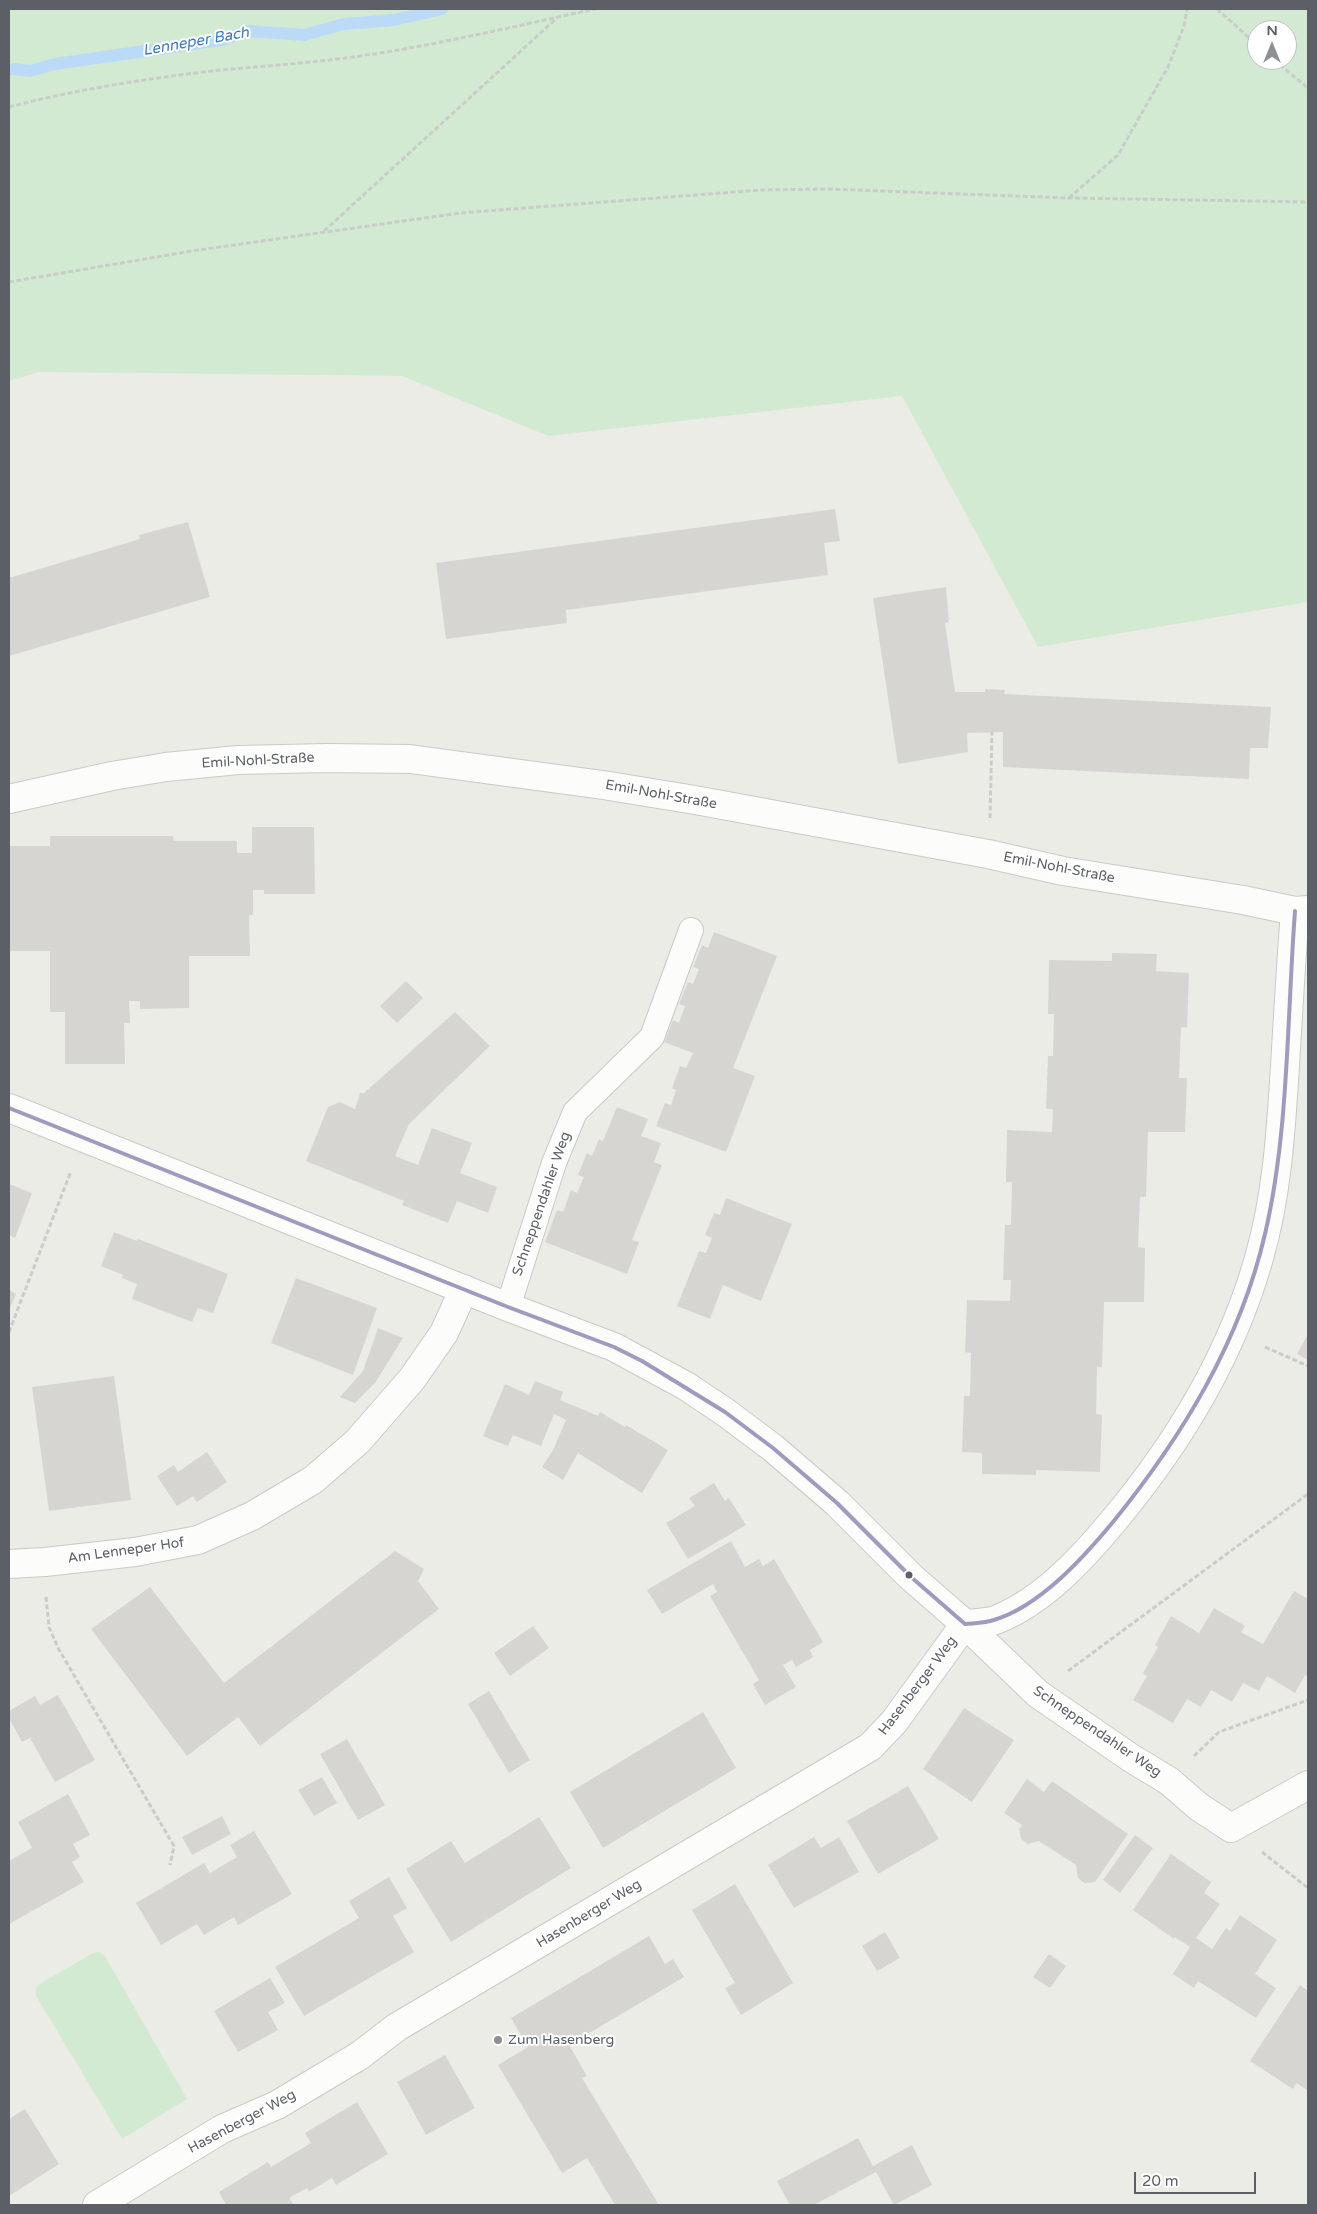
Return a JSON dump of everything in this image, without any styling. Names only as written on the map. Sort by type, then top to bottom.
[{"type":"street","name":"Emil-Nohl-Straße","points":[[9,799],[112,776],[166,767],[238,760],[410,759],[603,785],[686,799],[988,854],[1063,871],[1301,910]]},
{"type":"street","name":"Hasenberger Weg","points":[[97,2205],[222,2130],[277,2105],[294,2095],[359,2056],[397,2027],[870,1747],[894,1722],[965,1624],[996,1620],[1027,1603],[1050,1586],[1100,1537],[1144,1485],[1192,1411],[1232,1332],[1259,1257],[1278,1164],[1301,910]]},
{"type":"street","name":"Schneppendahler Weg","points":[[9,1108],[508,1307],[614,1347],[686,1386],[773,1448],[838,1503],[911,1577],[965,1624],[1038,1694],[1168,1781],[1199,1807],[1231,1828]]},
{"type":"street","name":"Am Lenneper Hof","points":[[9,1564],[135,1552],[198,1540],[252,1516],[313,1480],[358,1441],[412,1379],[444,1333],[464,1289]]},
{"type":"street","points":[[1231,1828],[1308,1785]]},
{"type":"lane","name":"Schneppendahler Weg","points":[[508,1307],[554,1163],[575,1112],[652,1037],[691,930]]},
{"type":"path","points":[[9,107],[55,95],[114,85],[220,71],[353,57],[428,44],[595,9]]},
{"type":"path","points":[[1068,198],[1118,154],[1168,67],[1184,26],[1187,9]]},
{"type":"path","points":[[1217,9],[1247,35]]},
{"type":"path","points":[[323,232],[558,17]]},
{"type":"path","points":[[1286,70],[1308,88]]},
{"type":"path","points":[[9,282],[323,232],[460,213],[761,190],[828,189],[1068,198],[1308,202]]},
{"type":"path","points":[[988,854],[992,732]]},
{"type":"path","points":[[9,1332],[69,1178],[81,1136]]},
{"type":"path","points":[[1232,1332],[1308,1366]]},
{"type":"path","points":[[1038,1694],[1308,1494]]},
{"type":"path","points":[[45,1562],[49,1627],[58,1648],[174,1846],[170,1865]]},
{"type":"path","points":[[1168,1781],[1219,1732],[1308,1700]]},
{"type":"path","points":[[1231,1828],[1308,1888]]},
{"type":"green space","points":[[9,9],[1308,9],[1308,602],[1038,647],[902,396],[548,436],[402,376],[39,372],[9,381]]},
{"type":"green space","points":[[99,1952],[105,1956],[187,2099],[122,2139],[36,1996],[35,1990],[38,1985],[93,1953]]},
{"type":"building","points":[[835,509],[840,541],[824,543],[828,575],[566,610],[567,623],[446,639],[436,563]]},
{"type":"building","points":[[188,522],[210,597],[9,656],[9,578],[140,539],[139,535]]},
{"type":"building","points":[[946,587],[949,622],[945,623],[955,692],[985,692],[985,689],[1005,690],[1004,694],[1271,707],[1268,748],[1250,748],[1249,779],[1003,767],[1003,732],[967,733],[968,752],[898,764],[873,598]]},
{"type":"building","points":[[252,827],[314,827],[315,894],[264,894],[264,890],[253,890],[253,915],[249,915],[250,956],[189,956],[189,1008],[140,1009],[140,1001],[129,1001],[130,1023],[124,1023],[125,1064],[65,1064],[65,1012],[50,1012],[50,951],[9,951],[9,846],[50,846],[50,836],[173,836],[174,841],[237,841],[237,853],[252,853]]},
{"type":"building","points":[[714,932],[777,956],[733,1068],[755,1076],[726,1152],[656,1126],[665,1103],[671,1105],[676,1090],[672,1088],[680,1066],[686,1068],[693,1053],[664,1042],[673,1020],[679,1023],[685,1006],[679,1004],[688,982],[693,984],[699,969],[693,967],[702,945],[708,948]]},
{"type":"building","points":[[1112,953],[1157,954],[1156,971],[1189,973],[1187,1027],[1181,1027],[1179,1078],[1187,1078],[1185,1132],[1148,1132],[1146,1197],[1140,1197],[1138,1247],[1145,1248],[1144,1302],[1104,1302],[1102,1367],[1097,1367],[1096,1414],[1102,1415],[1100,1472],[1036,1470],[1036,1475],[982,1474],[982,1453],[962,1452],[964,1396],[970,1396],[971,1353],[965,1352],[967,1300],[1010,1301],[1011,1280],[1003,1280],[1005,1225],[1011,1225],[1012,1182],[1006,1182],[1007,1130],[1052,1132],[1053,1109],[1046,1109],[1048,1056],[1053,1056],[1054,1014],[1048,1014],[1049,960],[1112,961]]},
{"type":"building","points":[[406,981],[423,998],[397,1023],[380,1006]]},
{"type":"building","points":[[455,1012],[490,1046],[409,1124],[395,1156],[418,1165],[432,1128],[472,1143],[460,1173],[497,1187],[488,1213],[457,1201],[448,1223],[402,1205],[404,1201],[306,1161],[328,1107],[340,1102],[355,1109],[360,1093],[364,1093]]},
{"type":"building","points":[[617,1107],[648,1119],[641,1136],[661,1143],[654,1162],[662,1165],[632,1240],[639,1242],[627,1274],[545,1242],[557,1210],[563,1212],[571,1190],[577,1193],[584,1177],[578,1175],[587,1153],[592,1156],[599,1139],[603,1141]]},
{"type":"building","points":[[9,1184],[32,1193],[15,1238],[9,1235]]},
{"type":"building","points":[[726,1198],[792,1224],[761,1301],[723,1285],[710,1319],[677,1306],[699,1251],[706,1253],[712,1238],[705,1235],[714,1213],[720,1215]]},
{"type":"building","points":[[114,1232],[137,1241],[138,1239],[228,1274],[213,1313],[198,1308],[192,1322],[132,1299],[137,1284],[122,1278],[123,1275],[101,1266]]},
{"type":"building","points":[[296,1278],[377,1308],[353,1375],[271,1343]]},
{"type":"building","points":[[9,1290],[16,1294],[9,1311]]},
{"type":"building","points":[[378,1328],[403,1338],[375,1383],[355,1403],[340,1397],[363,1371]]},
{"type":"building","points":[[1308,1334],[1308,1360],[1297,1354]]},
{"type":"building","points":[[114,1376],[131,1500],[49,1511],[32,1387]]},
{"type":"building","points":[[535,1381],[563,1392],[560,1400],[598,1416],[600,1412],[668,1450],[642,1493],[578,1453],[563,1480],[542,1467],[553,1450],[566,1420],[554,1414],[541,1446],[513,1435],[508,1446],[483,1436],[505,1384],[529,1395]]},
{"type":"building","points":[[207,1452],[227,1482],[197,1502],[193,1496],[177,1506],[157,1476],[174,1465],[178,1472]]},
{"type":"building","points":[[714,1483],[725,1501],[729,1498],[746,1525],[688,1559],[666,1523],[695,1506],[689,1498]]},
{"type":"building","points":[[731,1541],[745,1567],[759,1559],[763,1566],[774,1559],[823,1642],[810,1650],[813,1657],[796,1667],[792,1660],[783,1665],[796,1687],[765,1705],[753,1684],[759,1680],[710,1596],[717,1592],[713,1584],[662,1614],[647,1590]]},
{"type":"building","points":[[395,1551],[424,1569],[418,1581],[439,1609],[260,1746],[238,1717],[187,1756],[91,1629],[150,1587],[224,1683]]},
{"type":"building","points":[[1294,1591],[1308,1599],[1308,1677],[1305,1675],[1295,1693],[1267,1676],[1259,1691],[1243,1683],[1232,1702],[1211,1690],[1201,1707],[1187,1699],[1173,1723],[1133,1700],[1147,1676],[1143,1673],[1158,1647],[1155,1645],[1171,1616],[1199,1633],[1214,1608],[1245,1626],[1241,1632],[1263,1644]]},
{"type":"building","points":[[533,1626],[549,1648],[510,1676],[494,1653]]},
{"type":"building","points":[[489,1691],[530,1760],[509,1773],[468,1704]]},
{"type":"building","points":[[58,1695],[95,1760],[55,1782],[30,1738],[22,1742],[9,1718],[9,1711],[35,1696],[40,1705]]},
{"type":"building","points":[[964,1708],[1014,1740],[972,1802],[923,1769]]},
{"type":"building","points":[[703,1712],[736,1768],[603,1848],[570,1792]]},
{"type":"building","points":[[347,1739],[385,1805],[358,1820],[320,1754]]},
{"type":"building","points":[[322,1777],[337,1803],[314,1816],[298,1790]]},
{"type":"building","points":[[1027,1779],[1044,1792],[1052,1781],[1128,1834],[1095,1882],[1084,1883],[1078,1878],[1076,1865],[1039,1841],[1028,1844],[1021,1839],[1019,1829],[1022,1825],[1004,1813]]},
{"type":"building","points":[[908,1786],[939,1839],[878,1874],[847,1821]]},
{"type":"building","points":[[68,1794],[90,1835],[73,1844],[80,1857],[72,1862],[84,1882],[9,1924],[9,1861],[32,1848],[18,1822]]},
{"type":"building","points":[[222,1816],[231,1834],[192,1855],[182,1837]]},
{"type":"building","points":[[539,1817],[571,1868],[451,1942],[406,1869],[451,1841],[465,1863]]},
{"type":"building","points":[[254,1831],[292,1894],[238,1925],[234,1917],[204,1935],[197,1924],[161,1945],[136,1903],[204,1863],[210,1873],[237,1857],[230,1845]]},
{"type":"building","points":[[1135,1835],[1153,1848],[1120,1893],[1103,1880]]},
{"type":"building","points":[[814,1837],[821,1848],[839,1837],[859,1872],[794,1908],[768,1865]]},
{"type":"building","points":[[1171,1854],[1211,1882],[1204,1893],[1220,1904],[1196,1938],[1212,1949],[1226,1928],[1230,1931],[1240,1915],[1277,1940],[1255,1974],[1276,1988],[1256,2018],[1198,1981],[1194,1988],[1173,1974],[1190,1947],[1175,1937],[1174,1939],[1133,1910]]},
{"type":"building","points":[[389,1877],[407,1908],[393,1916],[414,1952],[304,2016],[275,1967],[359,1918],[349,1901]]},
{"type":"building","points":[[735,1884],[793,1983],[741,2015],[725,1988],[735,1983],[692,1910]]},
{"type":"building","points":[[885,1932],[900,1958],[877,1971],[862,1946]]},
{"type":"building","points":[[649,1936],[665,1964],[673,1959],[684,1977],[569,2045],[587,2076],[582,2078],[659,2205],[615,2205],[587,2158],[562,2173],[498,2065],[528,2047],[511,2018]]},
{"type":"building","points":[[1049,1954],[1066,1966],[1050,1988],[1033,1977]]},
{"type":"building","points":[[270,1978],[285,2003],[268,2012],[278,2030],[238,2052],[214,2011]]},
{"type":"building","points":[[1300,1985],[1308,1991],[1308,2091],[1297,2083],[1293,2089],[1250,2061]]},
{"type":"building","points":[[445,2055],[475,2108],[426,2135],[397,2082]]},
{"type":"building","points":[[357,2102],[388,2154],[336,2185],[332,2178],[309,2192],[307,2188],[289,2198],[294,2205],[226,2205],[219,2192],[268,2162],[271,2167],[311,2143],[305,2133]]},
{"type":"building","points":[[25,2109],[59,2164],[9,2196],[9,2119]]},
{"type":"building","points":[[858,2138],[873,2166],[912,2145],[932,2185],[894,2205],[876,2172],[814,2205],[790,2205],[777,2181]]},
{"type":"waterway","name":"Lenneper Bach","points":[[9,70],[30,71],[55,64],[221,40],[248,31],[304,35],[344,24],[394,20],[442,9]]},
{"type":"transit line","points":[[965,1624],[994,1620],[1028,1604],[1060,1579],[1088,1551],[1138,1490],[1162,1456],[1206,1387],[1224,1350],[1254,1274],[1273,1195],[1283,1115],[1295,911]]},
{"type":"transit line","points":[[9,1108],[508,1307],[614,1347],[642,1361],[725,1412],[773,1448],[837,1503],[911,1577],[965,1624]]},
{"type":"place","name":"Zum Hasenberg","points":[[498,2040]]}]
